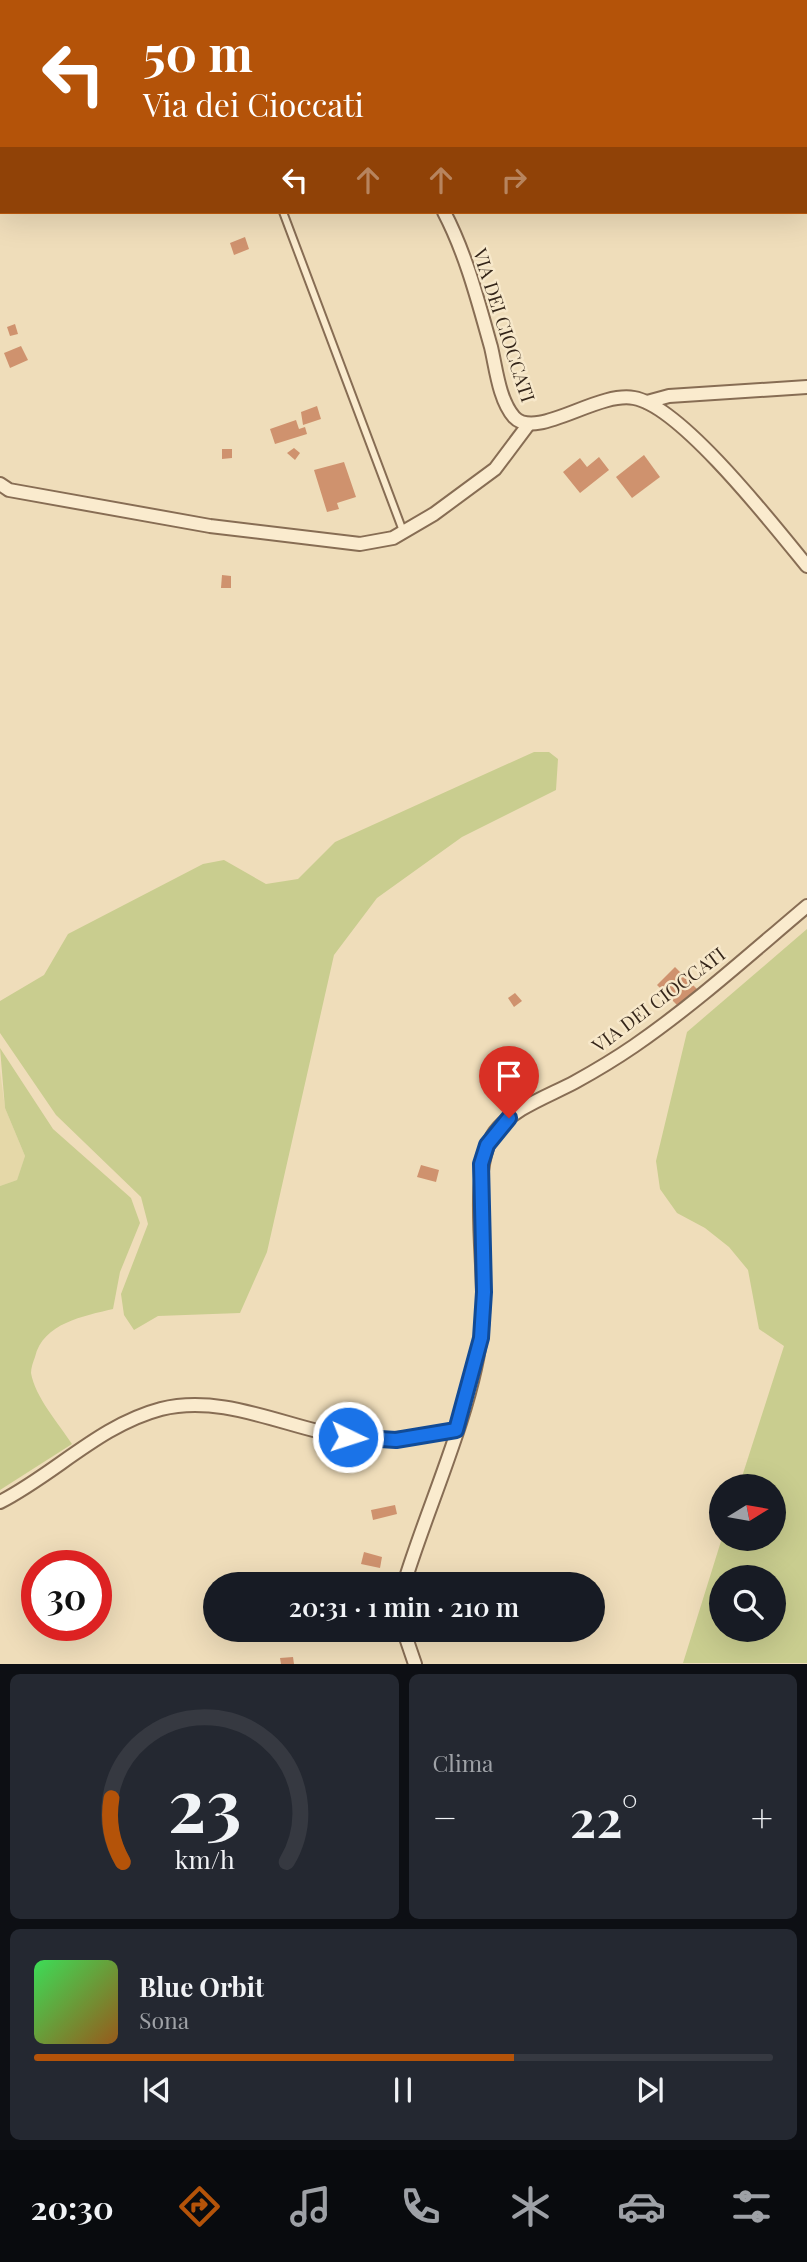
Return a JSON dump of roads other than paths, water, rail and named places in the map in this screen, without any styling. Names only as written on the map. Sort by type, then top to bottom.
[{"type":"street","name":"VIA DEI CIOCCATI","points":[[445,214],[470,274],[507,405],[516,419],[528,425],[551,421],[610,397],[630,397],[647,402]]},
{"type":"street","points":[[647,402],[669,396],[807,387]]},
{"type":"street","points":[[647,402],[711,457],[807,566]]},
{"type":"street","points":[[0,484],[9,490],[210,526],[360,544],[379,543],[404,532],[495,469],[528,425]]},
{"type":"street","name":"VIA DEI CIOCCATI","points":[[408,1572],[456,1430],[481,1338],[484,1292],[481,1171],[484,1152],[493,1134],[516,1114],[592,1072],[644,1038],[807,906]]},
{"type":"street","points":[[0,1502],[113,1429],[170,1407],[194,1405],[228,1409],[367,1440],[412,1438],[456,1430]]},
{"type":"street","points":[[407,1642],[415,1664]]},
{"type":"lane","points":[[284,214],[404,532]]}]
